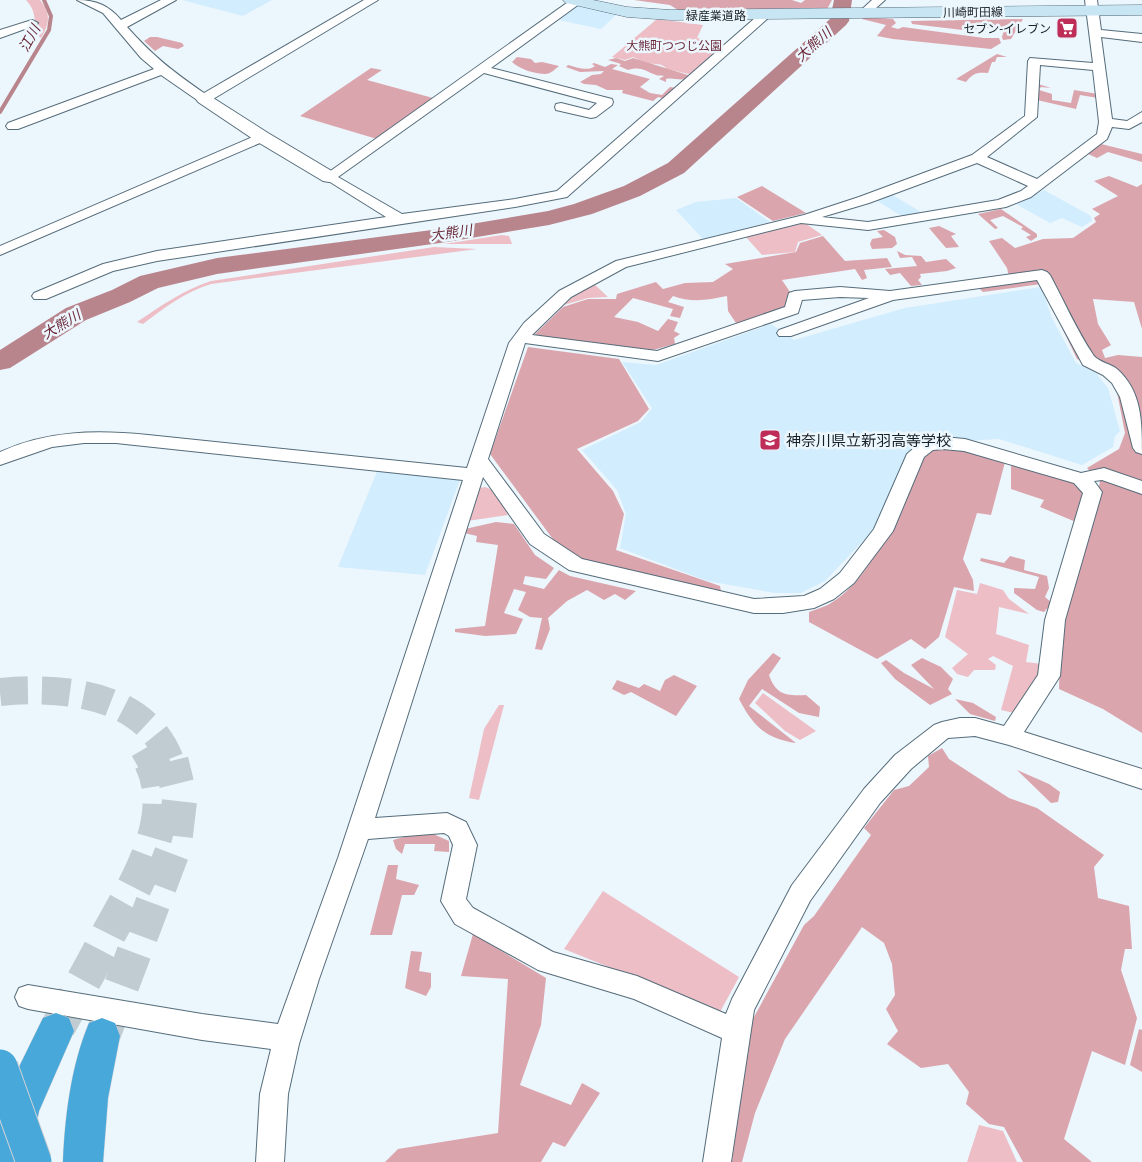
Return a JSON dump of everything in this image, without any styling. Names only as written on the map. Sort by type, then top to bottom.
[{"type":"highway","points":[[8,1162],[10,1141],[31,1081],[56,1031]]},
{"type":"highway","points":[[83,1162],[83,1132],[90,1082],[102,1036]]},
{"type":"highway","points":[[0,1067],[34,1162]]},
{"type":"main road","name":"緑産業道路","points":[[573,1],[648,14],[859,14]]},
{"type":"main road","name":"川崎町田線","points":[[859,14],[1091,5],[1142,10]]},
{"type":"street","points":[[83,0],[107,11],[162,70],[262,137],[400,219]]},
{"type":"street","points":[[121,25],[170,0]]},
{"type":"street","points":[[204,99],[372,0]]},
{"type":"street","points":[[859,14],[879,0]]},
{"type":"street","points":[[329,177],[482,69],[573,1]]},
{"type":"street","points":[[800,219],[859,226],[880,225],[1001,204],[1026,194],[1102,136],[1105,131],[1106,122],[1091,5]]},
{"type":"street","points":[[40,296],[108,267],[156,256],[515,203],[562,194],[761,19],[761,15]]},
{"type":"street","points":[[0,34],[32,23]]},
{"type":"street","points":[[1094,34],[1142,38]]},
{"type":"street","points":[[270,1162],[270,1140],[278,1074],[288,1038],[328,913],[360,829],[517,343],[530,326],[565,294],[621,264],[800,219],[864,200],[977,158],[1031,117],[1034,61],[1099,67]]},
{"type":"street","points":[[482,69],[607,102],[591,114],[561,106]]},
{"type":"street","points":[[13,126],[162,70]]},
{"type":"street","points":[[1106,122],[1129,125],[1142,116]]},
{"type":"street","points":[[0,251],[262,137]]},
{"type":"street","points":[[977,158],[1038,184]]},
{"type":"street","points":[[785,333],[890,296],[1042,275],[1089,361],[1108,370],[1118,380],[1129,397],[1142,448]]},
{"type":"street","points":[[521,338],[658,356],[792,310],[795,296],[832,291],[855,291],[890,296]]},
{"type":"street","points":[[0,459],[50,441],[83,437],[272,453],[476,467],[538,539],[576,565],[754,606],[783,606],[807,603],[828,594],[847,578],[883,531],[916,454],[928,446],[944,443],[965,445],[1081,479],[1093,492],[1055,620],[1050,676],[1009,736]]},
{"type":"street","points":[[1081,479],[1104,474],[1142,488]]},
{"type":"street","points":[[717,1162],[741,1008],[801,893],[872,796],[903,762],[942,731],[960,727],[975,727],[1009,736],[1142,779]]},
{"type":"street","points":[[360,829],[447,823],[458,829],[465,845],[453,901],[464,916],[547,962],[637,988],[736,1032]]},
{"type":"street","points":[[28,997],[202,1026],[288,1038]]},
{"type":"shaded area","points":[[182,0],[272,0],[243,16]]},
{"type":"shaded area","points":[[634,0],[792,0],[801,3],[805,0],[832,0],[826,11],[678,10],[670,5]]},
{"type":"shaded area","points":[[576,6],[617,14],[601,29],[559,20]]},
{"type":"shaded area","points":[[864,17],[893,19],[896,23],[891,27],[898,29],[903,27],[984,38],[999,38],[1001,43],[991,49],[877,36],[886,25],[862,19]]},
{"type":"shaded area","points":[[1023,19],[1011,39],[1003,40],[1004,30],[981,27],[971,31],[912,24],[911,21]]},
{"type":"shaded area","points":[[150,37],[182,43],[184,46],[178,49],[163,46],[155,51],[144,41]]},
{"type":"shaded area","points":[[997,54],[1007,57],[997,57],[995,62],[992,62],[988,73],[976,74],[966,82],[956,79]]},
{"type":"shaded area","points":[[517,57],[531,59],[535,63],[542,62],[559,66],[549,73],[537,73],[515,65],[512,62]]},
{"type":"shaded area","points":[[616,58],[625,61],[633,58],[691,76],[685,79],[666,79],[666,82],[659,79],[664,76],[640,69],[628,70],[619,66],[621,64],[608,60]]},
{"type":"shaded area","points":[[592,64],[605,67],[611,64],[618,65],[612,69],[650,79],[640,87],[650,93],[662,95],[670,87],[677,88],[665,99],[658,97],[653,101],[622,93],[623,90],[607,90],[596,85],[580,82],[604,71],[580,72],[566,67],[568,65],[589,69],[595,66]]},
{"type":"shaded area","points":[[371,68],[382,70],[367,80],[433,98],[377,139],[300,116]]},
{"type":"shaded area","points":[[1038,84],[1051,88],[1041,87],[1039,90],[1052,94],[1052,100],[1071,103],[1074,90],[1098,94],[1098,98],[1080,95],[1076,109],[1037,100]]},
{"type":"shaded area","points":[[1101,144],[1142,154],[1142,162],[1108,152],[1097,158],[1088,154]]},
{"type":"shaded area","points":[[1109,176],[1137,187],[1142,184],[1142,329],[1134,302],[1093,299],[1098,324],[1111,345],[1102,350],[1105,358],[1118,355],[1142,357],[1142,733],[1103,709],[1059,689],[1060,645],[1074,576],[1100,482],[1087,468],[1119,449],[1125,433],[1116,387],[1091,364],[1077,359],[1041,284],[983,292],[972,282],[1009,277],[1007,268],[989,241],[1002,238],[1015,248],[1043,239],[1073,238],[1096,222],[1094,218],[1100,214],[1092,209],[1118,196],[1094,181]]},
{"type":"shaded area","points":[[762,186],[806,213],[773,221],[737,197]]},
{"type":"shaded area","points":[[1044,190],[1091,216],[1092,221],[1082,227],[1062,218],[1050,223],[1016,204]]},
{"type":"shaded area","points":[[889,193],[926,215],[905,218],[874,199]]},
{"type":"shaded area","points":[[736,198],[770,222],[703,239],[676,210],[696,202]]},
{"type":"shaded area","points":[[1001,209],[1037,234],[1037,237],[1031,241],[1026,237],[1031,235],[1021,229],[1023,227],[1003,216],[990,220],[998,228],[995,229],[978,214]]},
{"type":"shaded area","points":[[939,226],[956,234],[951,236],[959,247],[946,248],[929,228]]},
{"type":"shaded area","points":[[884,230],[895,237],[897,244],[892,248],[872,249],[870,244],[872,239],[883,237],[877,231]]},
{"type":"shaded area","points":[[823,236],[845,261],[887,258],[892,267],[864,270],[867,278],[862,280],[855,269],[782,280],[792,295],[787,309],[736,323],[728,311],[727,296],[707,300],[693,300],[673,296],[668,302],[684,307],[680,318],[670,316],[673,309],[633,298],[614,317],[638,322],[658,331],[668,319],[678,322],[674,331],[680,334],[674,338],[675,344],[653,350],[533,336],[563,307],[588,299],[616,299],[617,294],[656,282],[663,289],[685,283],[713,282],[733,269],[725,264],[796,252],[800,243]]},
{"type":"shaded area","points":[[897,251],[905,255],[921,256],[926,262],[946,259],[956,268],[920,274],[921,277],[918,280],[922,285],[911,286],[900,273],[890,275],[885,269],[917,266],[912,257],[900,258]]},
{"type":"shaded area","name":"神奈川県立新羽高等学校","points":[[1041,287],[1052,318],[1076,363],[1096,373],[1108,388],[1120,431],[1115,436],[1113,447],[1082,465],[999,439],[964,441],[882,521],[825,581],[801,593],[775,593],[707,581],[620,548],[626,514],[617,490],[582,450],[641,422],[652,408],[622,362],[656,365],[771,324],[794,340],[905,308]]},
{"type":"shaded area","points":[[528,347],[619,359],[649,409],[638,421],[577,449],[613,491],[624,514],[616,550],[720,586],[721,591],[580,562],[555,542],[490,454]]},
{"type":"shaded area","points":[[944,447],[964,449],[1005,462],[991,515],[977,513],[963,559],[973,580],[974,591],[954,587],[939,637],[925,649],[911,639],[877,659],[809,622],[809,612],[831,603],[862,575],[895,516],[920,455],[930,449]]},
{"type":"shaded area","points":[[1011,465],[1077,483],[1086,492],[1076,522],[1040,507],[1044,500],[1011,489]]},
{"type":"shaded area","points":[[378,469],[461,477],[425,575],[338,567]]},
{"type":"shaded area","points":[[496,522],[514,524],[535,555],[554,568],[546,579],[525,576],[523,584],[544,589],[559,570],[570,576],[636,591],[625,600],[615,594],[604,600],[587,590],[567,601],[548,618],[550,629],[542,650],[535,649],[542,618],[530,617],[518,610],[526,592],[514,589],[504,613],[523,619],[516,634],[485,636],[455,632],[455,629],[485,626],[498,545],[476,542],[477,536],[464,533],[465,529]]},
{"type":"shaded area","points":[[1010,556],[1025,560],[1024,570],[1047,576],[1049,588],[1045,597],[1052,603],[1044,612],[1037,610],[1014,593],[1014,588],[1035,589],[1039,577],[980,561],[981,558],[1004,563]]},
{"type":"shaded area","points":[[773,653],[781,658],[769,675],[775,687],[783,693],[806,695],[820,707],[819,717],[799,713],[762,689],[749,706],[796,743],[776,738],[761,730],[739,699],[748,680]]},
{"type":"shaded area","points":[[922,658],[941,667],[953,679],[948,689],[952,694],[930,705],[895,679],[881,663],[886,660],[904,673],[934,689],[911,665]]},
{"type":"shaded area","points":[[674,675],[697,686],[676,716],[631,692],[624,695],[612,689],[617,680],[639,688],[644,684],[660,691],[665,680]]},
{"type":"shaded area","points":[[955,699],[973,703],[996,717],[995,721],[970,714]]},
{"type":"shaded area","points":[[942,748],[949,759],[1009,798],[1037,808],[1104,855],[1094,867],[1098,898],[1129,906],[1132,949],[1125,949],[1121,970],[1137,1018],[1125,1065],[1092,1051],[1064,1139],[1092,1162],[1023,1162],[1004,1127],[989,1124],[966,1104],[969,1092],[948,1064],[921,1068],[887,1044],[898,1031],[886,1009],[895,995],[892,964],[884,943],[862,927],[785,1039],[755,1113],[742,1162],[732,1162],[747,1030],[804,925],[814,916],[871,835],[864,828],[894,790],[909,786],[929,767],[928,756]]},
{"type":"shaded area","points":[[1017,770],[1049,784],[1060,792],[1058,802],[1051,803]]},
{"type":"shaded area","points":[[418,833],[431,833],[449,841],[449,852],[434,851],[435,844],[405,844],[402,854],[396,849],[393,840]]},
{"type":"shaded area","points":[[388,865],[398,865],[396,879],[419,885],[414,895],[402,895],[392,935],[370,935]]},
{"type":"shaded area","points":[[473,934],[546,978],[541,1025],[520,1085],[571,1105],[582,1083],[600,1093],[565,1147],[553,1142],[541,1162],[385,1162],[398,1149],[498,1133],[508,979],[461,976]]},
{"type":"shaded area","points":[[411,951],[422,952],[419,971],[431,973],[431,987],[426,996],[405,988]]},
{"type":"shaded area","points":[[1139,1029],[1142,1030],[1142,1072],[1130,1065]]},
{"type":"green space","points":[[26,0],[40,0],[48,14],[48,23],[41,38],[34,33],[34,15],[32,8]]},
{"type":"green space","name":"大熊町つつじ公園","points":[[657,19],[703,25],[697,38],[726,45],[693,75],[667,69],[660,65],[646,63],[633,57],[625,60],[612,57]]},
{"type":"green space","points":[[805,223],[822,235],[798,242],[795,252],[762,255],[745,236]]},
{"type":"green space","points":[[502,235],[509,236],[512,244],[444,244]]},
{"type":"green space","points":[[434,247],[477,249],[211,284],[167,306],[143,324],[137,322],[182,294],[211,281]]},
{"type":"green space","points":[[594,284],[608,297],[588,298],[564,305],[573,296]]},
{"type":"green space","points":[[485,487],[493,491],[508,515],[467,521],[479,488]]},
{"type":"green space","points":[[980,583],[1003,590],[1009,599],[1029,614],[999,607],[996,634],[1029,645],[1026,662],[1042,664],[1043,675],[1014,713],[1001,710],[1013,666],[993,656],[988,659],[996,665],[995,670],[974,670],[968,677],[957,674],[952,668],[968,654],[945,637],[957,590],[977,594]]},
{"type":"green space","points":[[763,693],[816,731],[800,740],[785,731],[755,703]]},
{"type":"green space","points":[[499,705],[504,705],[479,800],[469,798],[484,729]]},
{"type":"green space","points":[[603,891],[739,977],[720,1012],[564,949]]},
{"type":"green space","points":[[979,1125],[1003,1131],[1017,1162],[967,1162]]},
{"type":"waterway","name":"江川","points":[[0,112],[49,30],[51,16],[44,0]]},
{"type":"waterway","name":"大熊川","points":[[0,362],[76,314],[121,296],[149,282],[217,266],[447,235],[549,218],[583,209],[632,191],[676,168],[839,21],[843,0]]},
{"type":"tunnel","points":[[0,692],[24,690],[75,693],[100,699],[123,708],[143,722],[159,740],[171,763]]},
{"type":"tunnel","points":[[144,749],[151,762]]},
{"type":"tunnel","points":[[103,1035],[174,847],[180,797],[171,761]]},
{"type":"tunnel","points":[[58,1027],[131,893],[151,850],[157,828],[160,805],[158,783],[151,762]]},
{"type":"place","name":"セブン-イレブン","points":[[1067,28]]},
{"type":"place","name":"神奈川県立新羽高等学校","points":[[770,440]]}]
